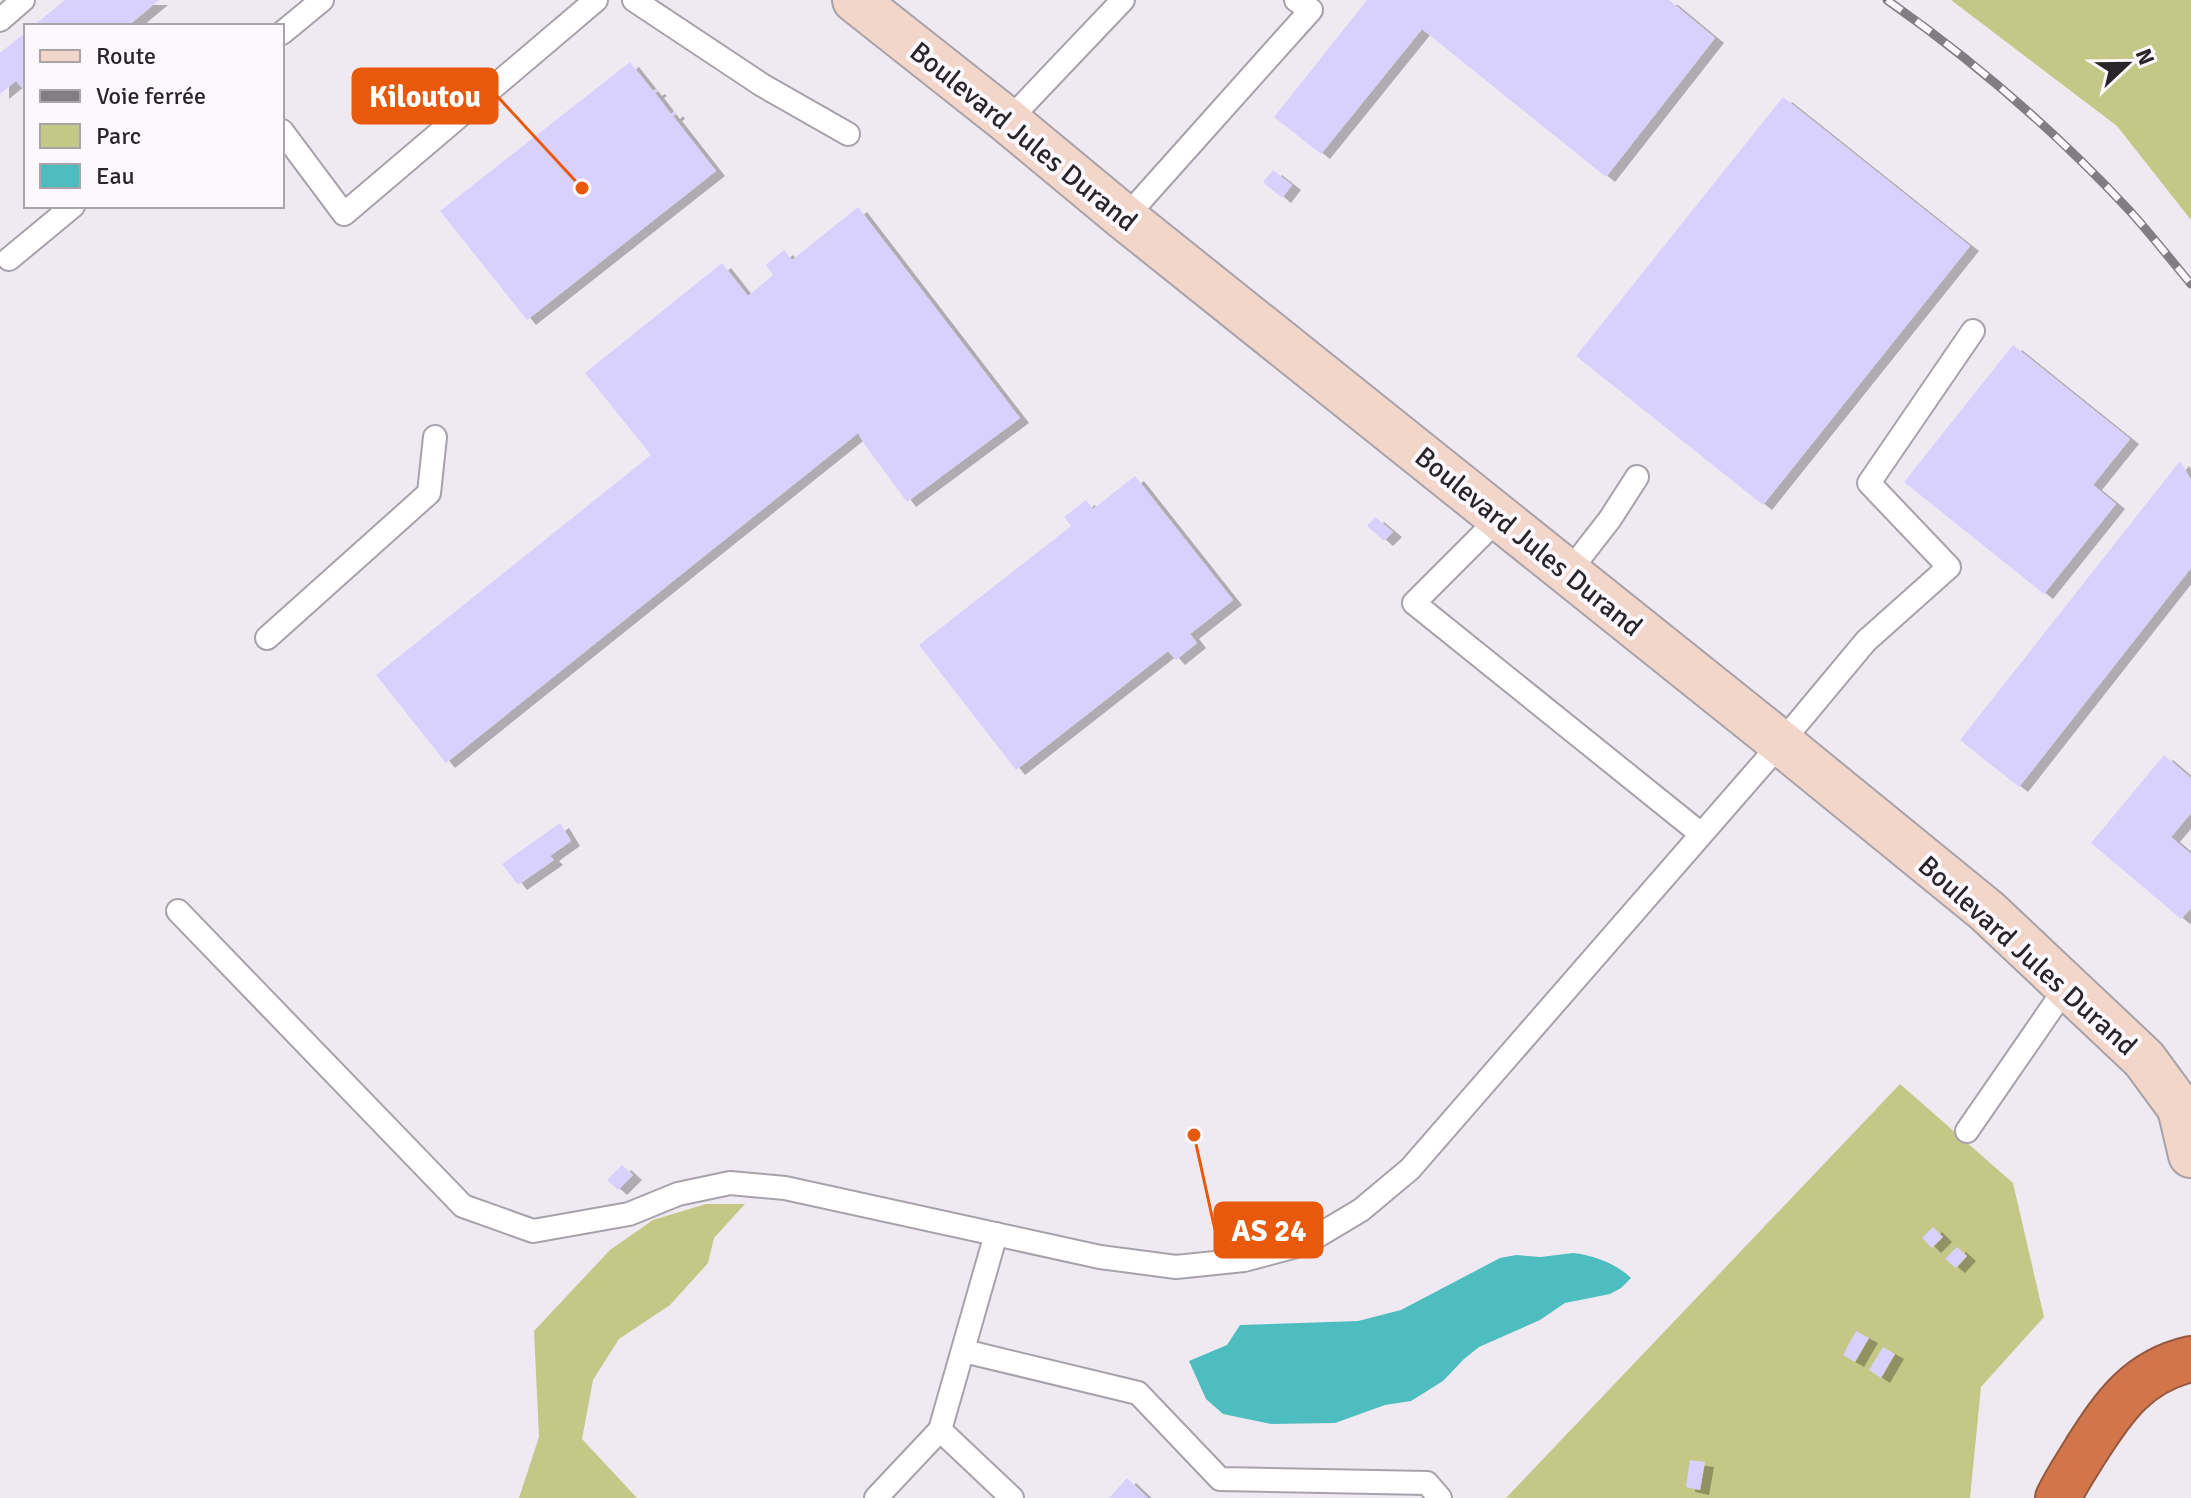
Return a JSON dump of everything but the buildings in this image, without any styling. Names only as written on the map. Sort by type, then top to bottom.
[{"type":"highway","points":[[2058,1498],[2102,1424],[2120,1401],[2153,1373],[2191,1359]]},
{"type":"main road","name":"Boulevard Jules Durand","points":[[855,0],[1987,911],[2144,1059],[2185,1112]]},
{"type":"main road","points":[[2185,1112],[2191,1155]]},
{"type":"lane","points":[[0,20],[23,0]]},
{"type":"lane","points":[[284,31],[322,0]]},
{"type":"lane","points":[[284,134],[344,214],[596,0]]},
{"type":"lane","points":[[634,0],[762,85],[848,134]]},
{"type":"lane","points":[[1008,121],[1123,0]]},
{"type":"lane","points":[[1125,218],[1311,10],[1296,0]]},
{"type":"lane","points":[[9,259],[71,208]]},
{"type":"lane","points":[[178,911],[463,1206],[533,1231],[629,1214],[678,1194],[730,1183],[785,1188],[1100,1257],[1176,1267],[1244,1260],[1304,1244],[1361,1210],[1410,1169],[1866,641],[1949,567],[1869,483],[1973,331]]},
{"type":"lane","points":[[267,638],[429,493],[435,437]]},
{"type":"lane","points":[[1568,573],[1610,519],[1637,477]]},
{"type":"lane","points":[[1499,518],[1414,603],[1701,834]]},
{"type":"lane","points":[[1967,1131],[2067,986]]},
{"type":"lane","points":[[876,1498],[940,1430],[996,1234]]},
{"type":"lane","points":[[964,1351],[1138,1393],[1220,1479],[1427,1483],[1440,1498]]},
{"type":"lane","points":[[940,1430],[1012,1498]]},
{"type":"green space","points":[[1951,0],[2191,0],[2191,220],[2117,126]]},
{"type":"green space","points":[[1900,1084],[2013,1183],[2044,1317],[1981,1387],[1970,1498],[1506,1498]]},
{"type":"green space","points":[[706,1204],[745,1204],[714,1238],[708,1263],[670,1305],[619,1339],[593,1380],[582,1439],[637,1498],[519,1498],[539,1437],[534,1331],[610,1250],[653,1220]]},
{"type":"water","points":[[1573,1253],[1604,1261],[1631,1278],[1610,1294],[1565,1303],[1540,1320],[1479,1347],[1443,1381],[1411,1401],[1385,1405],[1335,1423],[1271,1424],[1223,1414],[1206,1399],[1189,1361],[1227,1345],[1240,1325],[1358,1321],[1401,1310],[1500,1258]]},
{"type":"railway","points":[[1887,0],[1951,47],[2043,125],[2128,209],[2191,284]]},
{"type":"place","name":"Kiloutou","points":[[582,188]]},
{"type":"place","name":"AS 24","points":[[1194,1135]]}]
